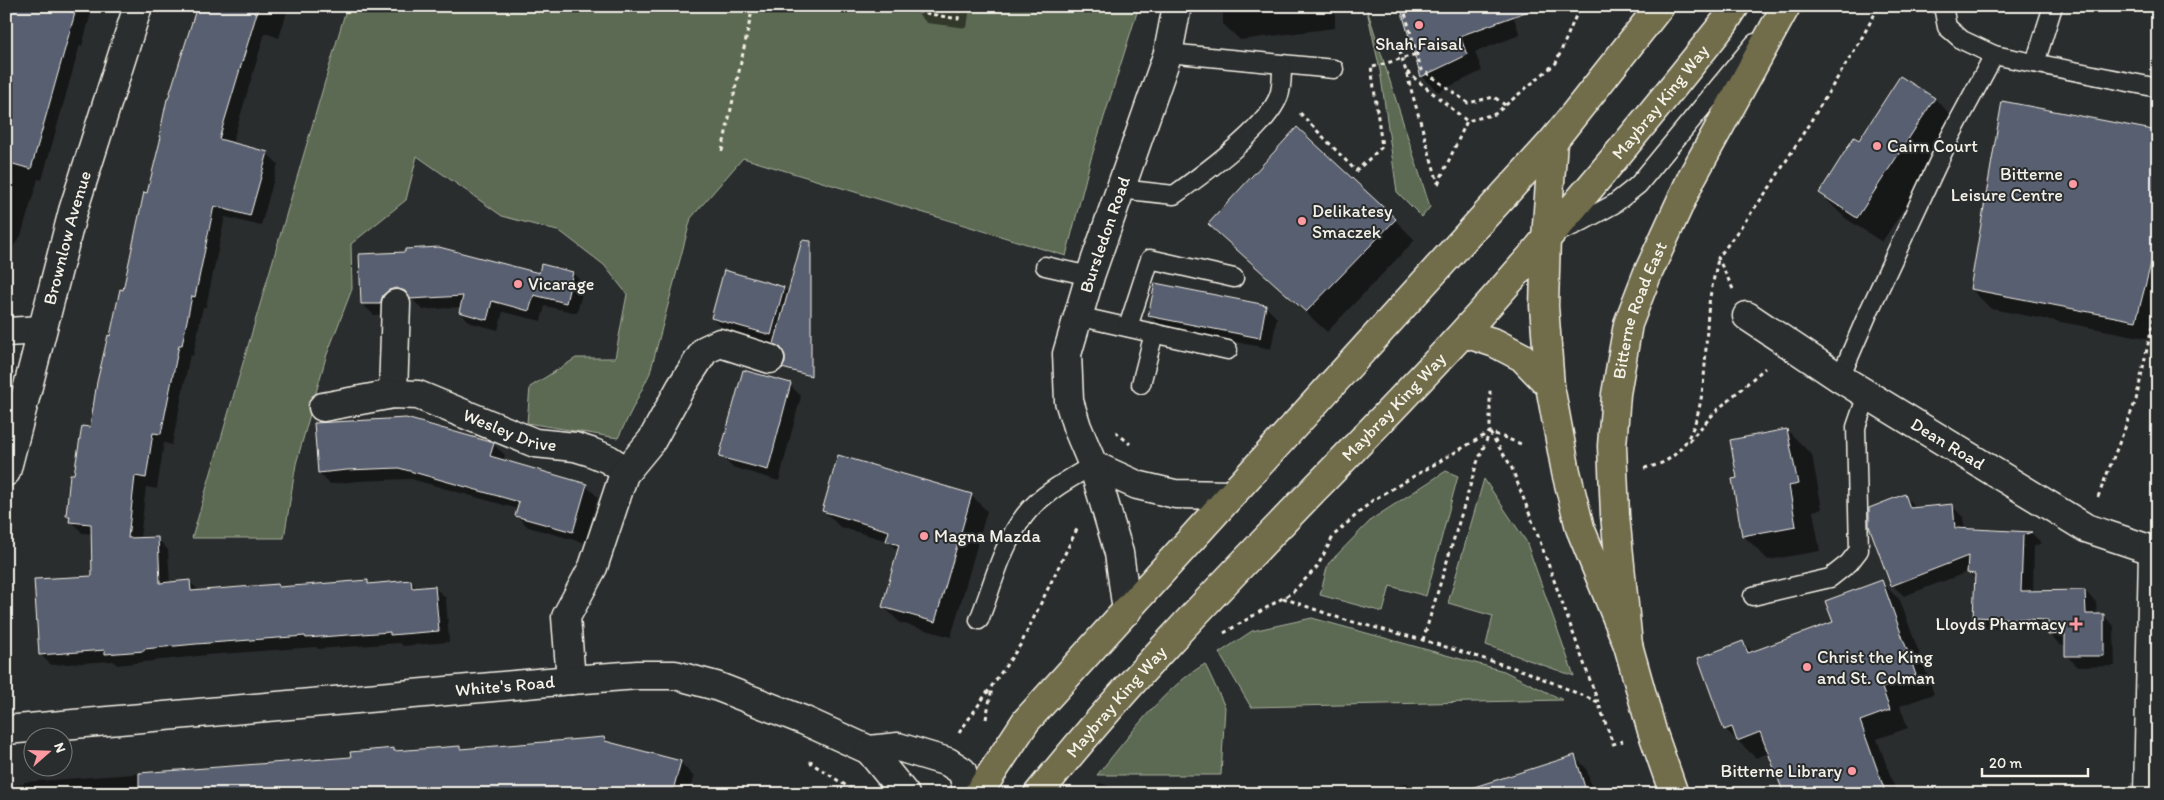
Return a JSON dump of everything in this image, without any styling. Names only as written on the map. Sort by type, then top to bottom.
[{"type":"main road","points":[[978,794],[1026,721],[1552,141],[1660,6]]},
{"type":"main road","name":"Maybray King Way","points":[[1038,794],[1124,689],[1464,332],[1632,138],[1724,24],[1735,6]]},
{"type":"main road","name":"Bitterne Road East","points":[[1628,645],[1615,514],[1612,446],[1616,394],[1628,324],[1692,177],[1786,6]]},
{"type":"main road","name":"Bitterne Road East","points":[[1552,141],[1544,306],[1550,386],[1566,472],[1580,528],[1628,645],[1652,731],[1674,794]]},
{"type":"main road","points":[[1464,332],[1495,343],[1522,357],[1550,386]]},
{"type":"street","name":"Brownlow Avenue","points":[[6,472],[73,212],[138,6]]},
{"type":"street","name":"Bursledon Road","points":[[1127,611],[1119,553],[1093,465],[1077,427],[1069,401],[1067,354],[1090,276],[1168,53],[1176,6]]},
{"type":"street","points":[[393,394],[396,304]]},
{"type":"street","name":"Dean Road","points":[[1747,316],[1840,378],[2086,528],[2156,551]]},
{"type":"street","points":[[6,332],[42,330]]},
{"type":"street","points":[[571,680],[566,617],[594,567],[626,471],[652,440],[681,386],[705,350],[720,343],[770,358]]},
{"type":"street","name":"Wesley Drive","points":[[323,407],[393,394],[418,395],[535,443],[574,447],[591,452],[608,459],[626,471]]},
{"type":"street","points":[[1093,465],[1137,485],[1175,494],[1230,495]]},
{"type":"street","points":[[2151,790],[2156,551]]},
{"type":"street","name":"White's Road","points":[[6,730],[571,680],[638,675],[675,675],[716,686],[803,720],[869,750]]},
{"type":"street","points":[[869,750],[898,747],[948,762],[962,771],[969,794]]},
{"type":"street","points":[[869,750],[905,794]]},
{"type":"lane","points":[[1546,238],[1614,204],[1638,185],[1786,6]]},
{"type":"lane","points":[[1943,6],[1947,27],[1962,40],[1994,55],[2158,88]]},
{"type":"lane","points":[[2034,63],[2053,6]]},
{"type":"lane","points":[[1168,53],[1334,69]]},
{"type":"lane","points":[[1840,378],[1950,137],[1994,55]]},
{"type":"lane","points":[[1120,188],[1174,195],[1224,159],[1271,111],[1280,92],[1282,65]]},
{"type":"lane","points":[[1128,328],[1150,259],[1234,278]]},
{"type":"lane","points":[[1045,266],[1090,276]]},
{"type":"lane","points":[[1078,316],[1228,350]]},
{"type":"lane","points":[[1141,384],[1154,333]]},
{"type":"lane","points":[[1753,596],[1830,578],[1849,563],[1859,550],[1856,427],[1867,394]]},
{"type":"lane","points":[[979,620],[1013,532],[1027,513],[1061,484],[1093,465]]},
{"type":"path","points":[[722,151],[753,6]]},
{"type":"path","points":[[886,6],[958,19],[960,6]]},
{"type":"path","points":[[1404,6],[1422,69],[1468,103],[1494,97],[1504,104]]},
{"type":"path","points":[[1467,121],[1495,114],[1504,104],[1556,64],[1580,6]]},
{"type":"path","points":[[1686,443],[1700,411],[1709,304],[1718,258],[1770,187],[1879,6]]},
{"type":"path","points":[[1400,51],[1438,184],[1467,121]]},
{"type":"path","points":[[1280,92],[1356,171],[1382,147],[1371,66],[1417,54]]},
{"type":"path","points":[[1407,72],[1467,121]]},
{"type":"path","points":[[1718,258],[1747,316]]},
{"type":"path","points":[[2086,528],[2136,400],[2158,298]]},
{"type":"path","points":[[1637,468],[1663,464],[1745,384]]},
{"type":"path","points":[[1423,640],[1477,463],[1490,432],[1490,388]]},
{"type":"path","points":[[1114,429],[1133,446]]},
{"type":"path","points":[[1490,432],[1521,444]]},
{"type":"path","points":[[1490,432],[1373,500],[1334,535],[1317,567],[1293,592],[1282,598],[1342,619],[1423,640],[1527,672],[1598,702]]},
{"type":"path","points":[[1490,432],[1511,466],[1613,744]]},
{"type":"path","points":[[958,735],[1021,644],[1078,528]]},
{"type":"path","points":[[812,763],[859,794]]},
{"type":"green space","points":[[347,6],[1139,6],[1090,162],[1066,256],[743,158],[691,218],[650,373],[618,438],[527,423],[530,387],[576,358],[615,358],[627,294],[604,265],[561,232],[502,216],[417,156],[406,200],[351,244],[352,289],[326,357],[296,464],[284,538],[192,538]]},
{"type":"green space","points":[[1366,6],[1430,207],[1422,217],[1397,192],[1380,70]]},
{"type":"green space","points":[[1446,471],[1458,476],[1426,596],[1390,586],[1383,612],[1320,595],[1328,564],[1372,519]]},
{"type":"green space","points":[[1484,479],[1526,541],[1574,676],[1486,645],[1493,616],[1448,603]]},
{"type":"green space","points":[[1312,618],[1504,671],[1563,700],[1251,707],[1219,653],[1252,631]]},
{"type":"green space","points":[[1205,664],[1225,707],[1221,775],[1097,775],[1160,700],[1189,674]]},
{"type":"building","points":[[6,6],[53,6],[75,13],[31,169],[6,162]]},
{"type":"building","points":[[197,6],[259,6],[219,139],[268,152],[250,216],[214,206],[195,297],[192,296],[182,345],[179,345],[161,434],[153,433],[146,478],[135,476],[128,538],[158,537],[160,583],[190,580],[191,591],[278,584],[279,587],[368,580],[368,584],[411,580],[412,588],[435,586],[439,631],[390,635],[390,632],[306,638],[305,636],[196,644],[105,654],[105,650],[39,655],[34,579],[92,576],[91,524],[69,522],[70,516],[66,516],[70,474],[74,474],[82,426],[90,427],[97,382],[108,335],[110,336],[120,289],[123,290],[144,192],[147,193],[161,137],[159,137],[167,99]]},
{"type":"building","points":[[1400,6],[1531,6],[1531,10],[1460,36],[1467,55],[1421,77]]},
{"type":"building","name":"Cairn Court","points":[[1900,76],[1935,98],[1857,218],[1819,193],[1854,137],[1859,140]]},
{"type":"building","name":"Bitterne Leisure Centre","points":[[2002,101],[2158,131],[2158,237],[2136,321],[1970,289]]},
{"type":"building","name":"Delikatesy Smaczek","points":[[1297,127],[1396,219],[1306,312],[1208,224]]},
{"type":"building","points":[[802,240],[811,241],[811,376],[782,368],[785,363],[785,355],[781,348],[774,344]]},
{"type":"building","points":[[439,247],[539,273],[541,264],[573,272],[566,303],[534,295],[529,311],[492,301],[487,320],[459,312],[463,296],[410,299],[405,291],[396,288],[389,290],[383,295],[380,304],[361,304],[359,254],[405,252],[405,249]]},
{"type":"building","points":[[724,270],[784,287],[771,335],[711,318]]},
{"type":"building","points":[[1155,283],[1266,305],[1260,338],[1148,316]]},
{"type":"building","points":[[743,370],[791,383],[768,470],[719,457]]},
{"type":"building","points":[[406,418],[494,443],[490,456],[587,484],[573,532],[515,516],[519,502],[399,468],[318,473],[314,423]]},
{"type":"building","points":[[1787,429],[1798,484],[1789,486],[1796,526],[1742,536],[1732,479],[1737,478],[1730,440]]},
{"type":"building","name":"Magna Mazda","points":[[838,455],[972,494],[935,622],[882,607],[899,545],[886,541],[889,531],[822,511]]},
{"type":"building","points":[[1905,494],[1910,508],[1953,504],[1955,528],[2032,532],[2023,535],[2021,591],[2085,590],[2086,614],[2104,614],[2104,656],[2065,656],[2065,634],[2048,635],[2048,620],[1973,617],[1975,574],[1967,573],[1968,556],[1891,586],[1869,526],[1869,508]]},
{"type":"building","name":"Christ the King and St. Colman","points":[[1882,580],[1916,675],[1882,688],[1890,710],[1860,721],[1886,794],[1784,794],[1760,732],[1737,741],[1732,727],[1724,730],[1698,658],[1743,641],[1748,653],[1833,622],[1825,601]]},
{"type":"building","points":[[604,737],[605,741],[681,761],[672,794],[139,794],[139,773],[351,757],[350,752],[394,748],[394,751],[460,746],[460,749]]},
{"type":"building","points":[[1575,755],[1587,794],[1472,794],[1471,788]]},
{"type":"place","name":"Shah Faisal","points":[[1419,25]]},
{"type":"place","name":"Cairn Court","points":[[1877,146]]},
{"type":"place","name":"Bitterne Leisure Centre","points":[[2073,184]]},
{"type":"place","name":"Delikatesy Smaczek","points":[[1302,221]]},
{"type":"place","name":"Vicarage","points":[[518,284]]},
{"type":"place","name":"Magna Mazda","points":[[924,536]]},
{"type":"place","name":"Lloyds Pharmacy","points":[[2076,624]]},
{"type":"place","name":"Christ the King and St. Colman","points":[[1807,667]]},
{"type":"place","name":"Bitterne Library","points":[[1852,771]]}]
